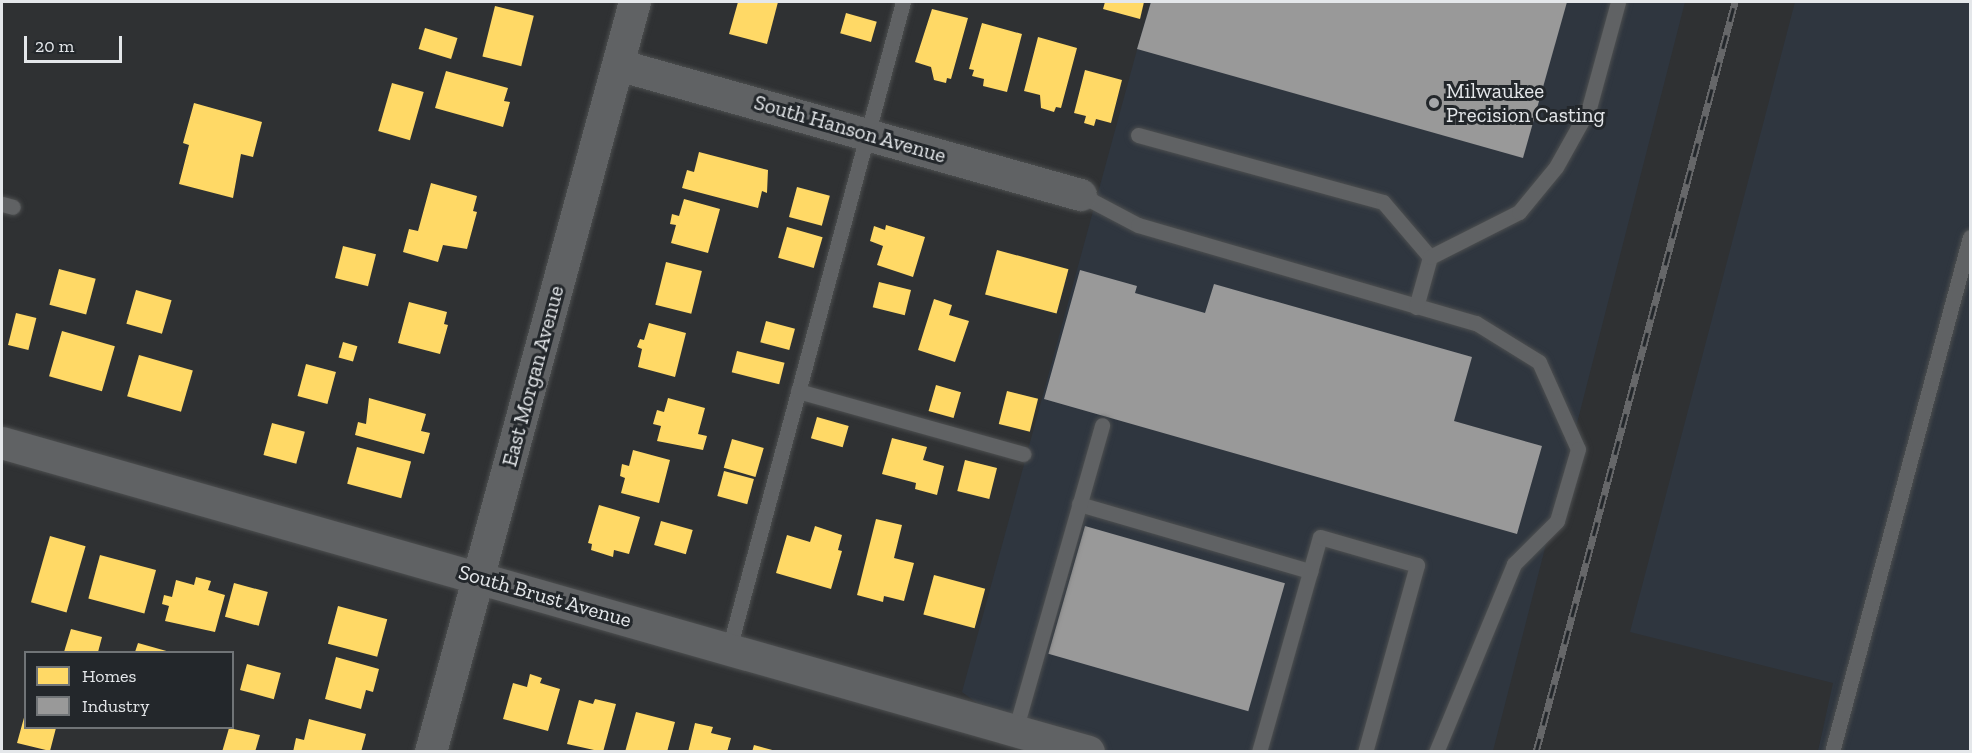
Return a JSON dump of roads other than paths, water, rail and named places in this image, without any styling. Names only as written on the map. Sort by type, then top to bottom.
[{"type":"street","name":"East Morgan Avenue","points":[[431,752],[635,2]]},
{"type":"street","name":"South Hanson Avenue","points":[[618,65],[867,133],[1081,195]]},
{"type":"street","name":"South Brust Avenue","points":[[3,448],[479,576],[1089,752]]},
{"type":"lane","points":[[729,649],[903,2]]},
{"type":"lane","points":[[1416,306],[1430,257],[1519,212],[1556,167],[1589,108],[1618,2]]},
{"type":"lane","points":[[1138,135],[1383,202],[1430,257]]},
{"type":"lane","points":[[1081,195],[1138,225],[1476,323],[1539,362],[1578,449],[1557,521],[1514,564],[1436,752]]},
{"type":"lane","points":[[1832,752],[1971,237]]},
{"type":"lane","points":[[798,391],[1023,454]]},
{"type":"lane","points":[[1015,731],[1102,425]]},
{"type":"lane","points":[[1079,504],[1310,571]]},
{"type":"lane","points":[[1259,752],[1320,537],[1417,565],[1365,752]]},
{"type":"railway","points":[[1536,752],[1735,2]]},
{"type":"place","name":"Milwaukee Precision Casting","points":[[1434,103]]}]
